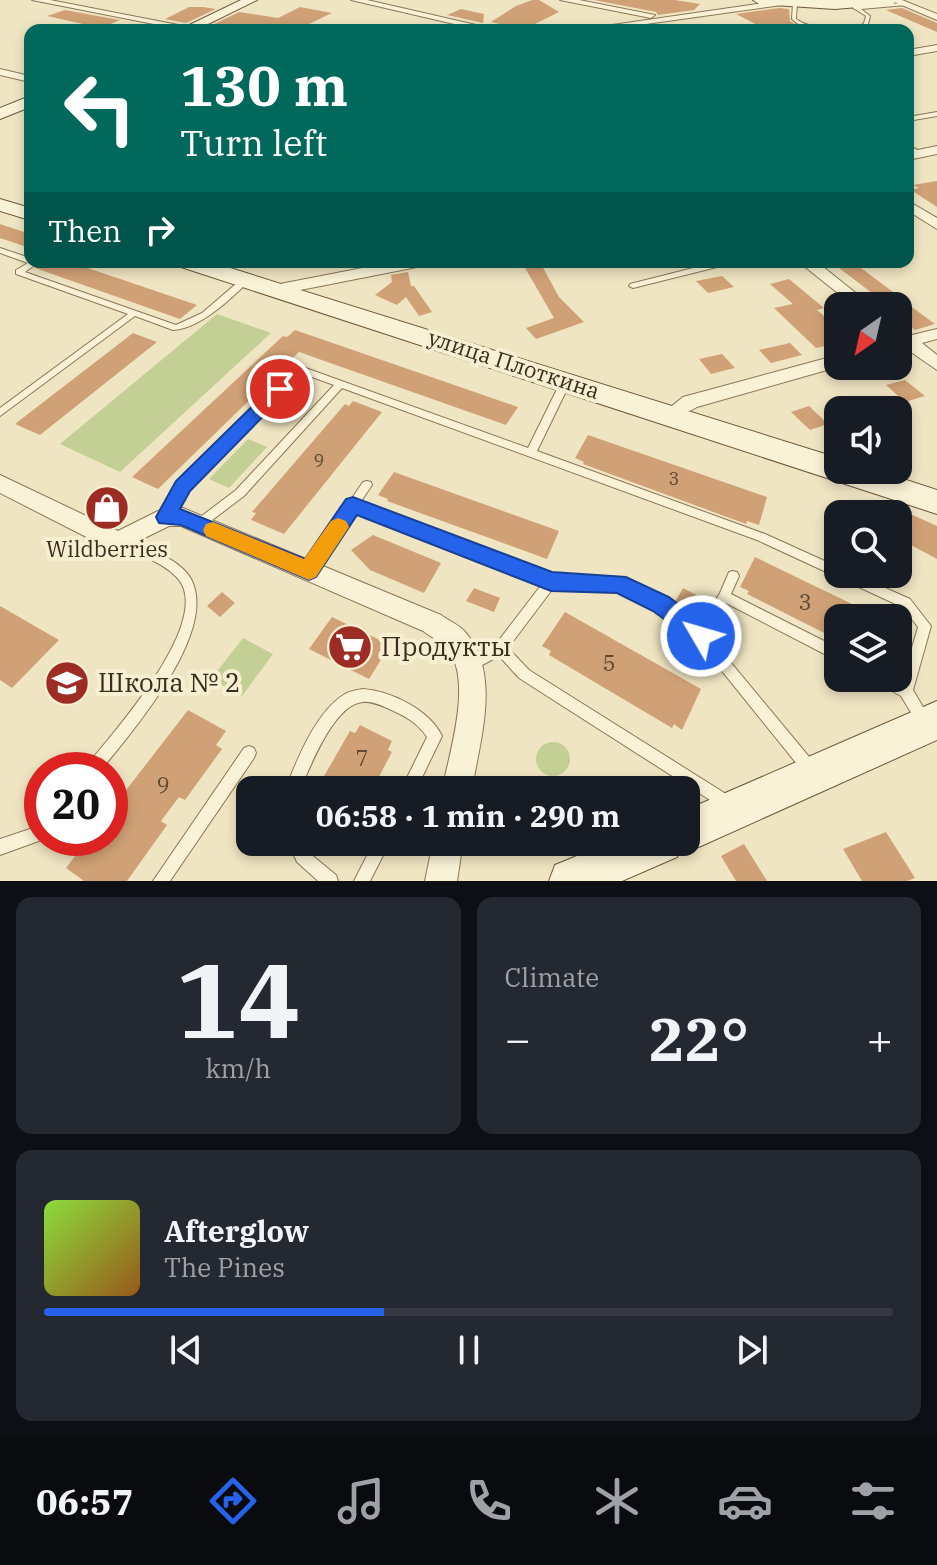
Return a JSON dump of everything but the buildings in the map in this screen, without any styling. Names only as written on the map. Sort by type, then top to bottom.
[{"type":"street","points":[[36,0],[164,24]]},
{"type":"street","points":[[201,24],[251,0]]},
{"type":"street","points":[[355,0],[465,24]]},
{"type":"street","points":[[564,0],[670,19]]},
{"type":"street","points":[[630,24],[788,3],[854,7],[897,1],[937,17]]},
{"type":"street","points":[[914,52],[937,48]]},
{"type":"street","points":[[0,72],[24,78]]},
{"type":"street","points":[[0,114],[24,104]]},
{"type":"street","points":[[914,155],[937,150]]},
{"type":"street","points":[[0,205],[24,212]]},
{"type":"street","points":[[914,209],[937,225]]},
{"type":"street","name":"улица Плоткина","points":[[209,268],[824,464]]},
{"type":"street","points":[[280,289],[387,268]]},
{"type":"street","points":[[815,268],[846,292]]},
{"type":"street","points":[[912,338],[937,334]]},
{"type":"street","points":[[912,347],[937,364]]},
{"type":"street","points":[[672,414],[690,402],[824,365]]},
{"type":"street","points":[[0,483],[118,542],[166,517],[183,517],[432,623],[458,641],[471,665],[472,696],[459,776]]},
{"type":"street","name":"улица Плоткина","points":[[884,484],[937,502]]},
{"type":"street","points":[[700,825],[932,722]]},
{"type":"street","points":[[441,881],[445,856]]},
{"type":"street","points":[[571,881],[629,856]]},
{"type":"lane","points":[[788,3],[794,19],[802,24]]},
{"type":"lane","points":[[854,7],[868,19],[864,24]]},
{"type":"lane","points":[[914,118],[937,114]]},
{"type":"lane","points":[[0,250],[24,259]]},
{"type":"lane","points":[[25,268],[19,272],[176,328],[205,315],[247,279]]},
{"type":"lane","points":[[633,286],[703,268]]},
{"type":"lane","points":[[0,413],[134,313]]},
{"type":"lane","points":[[166,517],[183,486],[300,369],[761,537],[824,566]]},
{"type":"lane","points":[[531,453],[566,381]]},
{"type":"lane","points":[[199,524],[240,493],[340,384]]},
{"type":"lane","points":[[309,571],[367,485]]},
{"type":"lane","points":[[353,505],[551,582],[619,584],[661,604],[701,636],[814,775]]},
{"type":"lane","points":[[106,752],[166,677],[185,634],[191,602],[187,583],[172,568],[118,542]]},
{"type":"lane","points":[[701,636],[733,576]]},
{"type":"lane","points":[[471,665],[500,648],[551,582]]},
{"type":"lane","points":[[873,588],[907,604]]},
{"type":"lane","points":[[724,596],[824,648]]},
{"type":"lane","points":[[912,610],[925,626],[912,670]]},
{"type":"lane","points":[[500,648],[524,674],[737,809]]},
{"type":"lane","points":[[907,692],[932,722]]},
{"type":"lane","points":[[299,776],[339,705],[361,695],[377,697],[425,718],[435,736],[415,776]]},
{"type":"lane","points":[[161,881],[249,753]]},
{"type":"lane","points":[[0,847],[24,839]]},
{"type":"lane","points":[[302,856],[330,881]]},
{"type":"lane","points":[[362,881],[375,856]]},
{"type":"green space","points":[[217,314],[271,333],[120,472],[60,444]]},
{"type":"green space","points":[[248,439],[267,447],[229,488],[209,479]]},
{"type":"green space","points":[[243,638],[273,654],[242,696],[211,679]]},
{"type":"green space","points":[[546,743],[560,743],[569,752],[569,766],[560,775],[546,775],[537,766],[537,752]]},
{"type":"slow traffic","points":[[213,530],[309,571],[338,527]]},
{"type":"place","name":"Wildberries","points":[[107,508]]},
{"type":"place","name":"Продукты","points":[[350,647]]},
{"type":"place","name":"Школа № 2","points":[[67,683]]},
{"type":"route","points":[[280,389],[183,486],[166,517],[183,517],[309,571],[353,505],[551,582],[619,584],[661,604],[701,636]]}]
